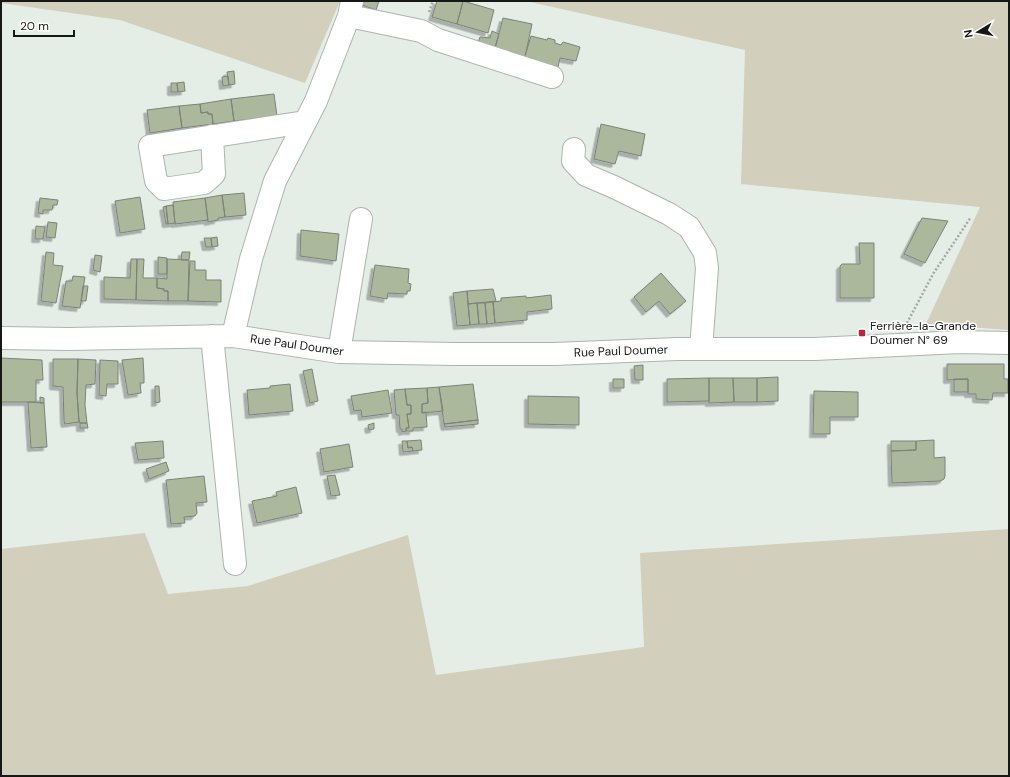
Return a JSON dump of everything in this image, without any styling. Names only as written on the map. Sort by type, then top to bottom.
[{"type":"street","points":[[351,8],[421,31],[438,40],[552,77]]},
{"type":"street","name":"Rue Paul Doumer","points":[[223,336],[251,259],[275,181],[316,101],[351,8]]},
{"type":"street","points":[[212,136],[305,122]]},
{"type":"street","points":[[574,149],[573,161],[586,175],[669,214],[690,228],[705,254],[707,268],[701,349]]},
{"type":"street","points":[[339,352],[360,219]]},
{"type":"street","points":[[223,336],[235,564]]},
{"type":"street","name":"Rue Paul Doumer","points":[[1,338],[69,339],[223,336],[339,352],[456,354],[554,354],[701,349],[815,349],[895,344],[960,342],[1009,343]]},
{"type":"path","points":[[895,344],[933,274],[971,217]]},
{"type":"shaded area","points":[[1,1],[340,1],[305,83],[120,20],[1,3]]},
{"type":"shaded area","points":[[526,1],[1009,1],[1009,330],[926,324],[980,207],[741,184],[745,50]]},
{"type":"shaded area","points":[[1009,529],[1009,776],[1,776],[1,549],[145,533],[168,594],[248,586],[408,535],[436,675],[644,647],[640,553]]},
{"type":"building","points":[[358,1],[379,1],[376,10],[357,3]]},
{"type":"building","points":[[437,1],[463,1],[457,24],[432,17]]},
{"type":"building","points":[[463,1],[494,10],[488,33],[457,24]]},
{"type":"building","points":[[503,18],[532,24],[525,57],[495,49]]},
{"type":"building","points":[[492,31],[499,34],[493,54],[476,49],[480,37],[490,38]]},
{"type":"building","points":[[531,36],[547,40],[548,38],[555,40],[555,43],[561,45],[563,42],[580,47],[576,61],[560,58],[558,67],[524,59]]},
{"type":"building","points":[[234,71],[235,84],[229,85],[227,72]]},
{"type":"building","points":[[228,76],[229,85],[223,86],[222,77]]},
{"type":"building","points":[[184,82],[185,91],[178,92],[177,83]]},
{"type":"building","points":[[171,83],[177,83],[178,92],[171,92]]},
{"type":"building","points":[[274,94],[277,116],[234,121],[231,99]]},
{"type":"building","points":[[231,99],[234,121],[213,124],[212,114],[208,114],[208,112],[201,113],[200,104]]},
{"type":"building","points":[[200,104],[201,113],[208,112],[208,114],[212,114],[213,124],[182,128],[179,106]]},
{"type":"building","points":[[179,106],[182,128],[150,133],[147,110]]},
{"type":"building","points":[[601,124],[645,134],[641,156],[619,151],[615,164],[594,159]]},
{"type":"building","points":[[244,193],[246,215],[225,217],[222,195]]},
{"type":"building","points":[[222,195],[225,217],[208,222],[205,198]]},
{"type":"building","points":[[140,197],[145,229],[120,233],[115,201]]},
{"type":"building","points":[[40,198],[58,200],[57,205],[53,205],[52,210],[43,210],[43,214],[38,213]]},
{"type":"building","points":[[205,198],[208,220],[175,224],[173,202]]},
{"type":"building","points":[[173,205],[175,223],[168,224],[166,206]]},
{"type":"building","points":[[166,206],[168,224],[166,224],[163,207]]},
{"type":"building","points":[[922,218],[948,221],[925,263],[904,254]]},
{"type":"building","points":[[48,222],[57,223],[55,238],[46,237]]},
{"type":"building","points":[[36,226],[45,227],[43,239],[35,239]]},
{"type":"building","points":[[301,230],[339,234],[336,261],[300,256]]},
{"type":"building","points":[[217,237],[218,246],[212,247],[211,238]]},
{"type":"building","points":[[204,238],[211,238],[212,247],[206,247]]},
{"type":"building","points":[[859,243],[874,243],[874,298],[840,298],[840,266],[842,264],[860,264]]},
{"type":"building","points":[[46,252],[54,253],[53,265],[63,266],[56,303],[41,301]]},
{"type":"building","points":[[182,252],[190,252],[189,260],[181,260]]},
{"type":"building","points":[[95,255],[102,256],[100,272],[93,270]]},
{"type":"building","points":[[158,257],[167,258],[167,274],[158,274]]},
{"type":"building","points":[[131,259],[137,259],[136,300],[104,299],[104,277],[130,278]]},
{"type":"building","points":[[137,259],[144,259],[143,278],[157,278],[157,288],[168,291],[168,301],[136,300]]},
{"type":"building","points":[[167,259],[189,260],[188,301],[168,301],[168,291],[157,288],[157,278],[167,279]]},
{"type":"building","points":[[190,261],[195,261],[195,270],[206,270],[206,280],[221,280],[221,302],[188,301]]},
{"type":"building","points":[[375,265],[409,269],[408,283],[411,284],[410,291],[407,291],[407,294],[388,293],[387,299],[370,296]]},
{"type":"building","points":[[661,273],[686,301],[670,314],[659,301],[646,312],[634,297]]},
{"type":"building","points":[[73,276],[85,277],[80,308],[62,306],[66,281],[72,281]]},
{"type":"building","points":[[83,286],[88,286],[86,301],[81,301]]},
{"type":"building","points":[[493,289],[496,301],[468,304],[467,291]]},
{"type":"building","points":[[467,291],[470,325],[457,326],[453,293]]},
{"type":"building","points":[[551,295],[552,309],[527,312],[527,320],[495,323],[493,302],[501,301],[501,298],[526,296],[526,298]]},
{"type":"building","points":[[493,302],[495,323],[487,324],[485,303]]},
{"type":"building","points":[[477,303],[479,324],[470,325],[468,304]]},
{"type":"building","points":[[477,303],[485,303],[487,324],[479,324]]},
{"type":"building","points":[[1,358],[42,360],[43,380],[36,380],[36,402],[1,402]]},
{"type":"building","points":[[143,358],[144,383],[140,383],[141,393],[128,395],[122,360]]},
{"type":"building","points":[[53,359],[78,359],[77,393],[79,422],[65,424],[63,387],[53,386]]},
{"type":"building","points":[[78,359],[96,360],[95,384],[86,385],[85,405],[87,423],[79,422],[77,393]]},
{"type":"building","points":[[100,360],[118,361],[118,384],[107,384],[106,396],[99,395]]},
{"type":"building","points":[[947,364],[1004,364],[1004,379],[1008,379],[1008,393],[993,393],[992,400],[976,399],[976,394],[968,394],[968,379],[947,380]]},
{"type":"building","points":[[643,365],[643,380],[635,380],[634,366]]},
{"type":"building","points":[[312,369],[318,401],[310,403],[303,371]]},
{"type":"building","points":[[778,377],[778,401],[757,402],[757,378]]},
{"type":"building","points":[[709,378],[733,378],[734,402],[709,403]]},
{"type":"building","points":[[709,378],[709,401],[667,402],[667,379]]},
{"type":"building","points":[[733,378],[757,378],[757,402],[734,402]]},
{"type":"building","points":[[613,379],[624,379],[624,388],[613,388]]},
{"type":"building","points":[[954,379],[968,379],[968,392],[954,392]]},
{"type":"building","points":[[290,384],[293,411],[249,415],[247,390]]},
{"type":"building","points":[[473,384],[478,420],[444,424],[439,387]]},
{"type":"building","points":[[155,386],[159,386],[160,402],[155,403]]},
{"type":"building","points":[[439,387],[443,411],[422,413],[422,404],[428,403],[427,388]]},
{"type":"building","points":[[427,388],[428,403],[422,404],[422,413],[426,412],[427,427],[413,428],[413,431],[406,431],[406,428],[409,428],[407,414],[411,414],[411,405],[407,405],[405,389]]},
{"type":"building","points":[[405,389],[407,405],[411,405],[411,414],[407,414],[409,428],[406,428],[406,431],[402,432],[402,429],[400,429],[399,415],[396,415],[394,390]]},
{"type":"building","points":[[388,390],[392,413],[362,417],[361,410],[354,411],[351,396]]},
{"type":"building","points":[[814,391],[858,392],[858,417],[830,417],[830,434],[813,434]]},
{"type":"building","points":[[528,396],[579,397],[579,425],[528,424]]},
{"type":"building","points":[[40,397],[44,398],[44,403],[40,403]]},
{"type":"building","points":[[28,402],[44,403],[47,447],[31,448]]},
{"type":"building","points":[[478,420],[478,424],[445,427],[444,424]]},
{"type":"building","points":[[80,423],[87,423],[88,428],[80,428]]},
{"type":"building","points":[[374,423],[374,429],[369,430],[368,425]]},
{"type":"building","points":[[421,440],[422,450],[413,451],[412,447],[408,448],[407,441]]},
{"type":"building","points":[[934,440],[934,458],[945,457],[944,479],[940,481],[892,483],[891,451],[916,450],[916,441]]},
{"type":"building","points":[[163,441],[164,458],[138,460],[135,443]]},
{"type":"building","points":[[402,441],[407,441],[408,448],[412,447],[413,451],[403,452]]},
{"type":"building","points":[[891,441],[916,441],[916,450],[891,451]]},
{"type":"building","points":[[349,444],[353,467],[324,472],[320,449]]},
{"type":"building","points":[[166,462],[169,471],[149,479],[146,469]]},
{"type":"building","points":[[335,475],[340,495],[331,496],[327,476]]},
{"type":"building","points":[[204,476],[207,502],[196,503],[197,513],[195,516],[184,517],[185,523],[171,524],[166,480]]},
{"type":"building","points":[[296,487],[302,513],[257,523],[252,501],[277,496],[276,492]]},
{"type":"place","name":"Ferrière-la-Grande Doumer N° 69","points":[[862,333]]}]
